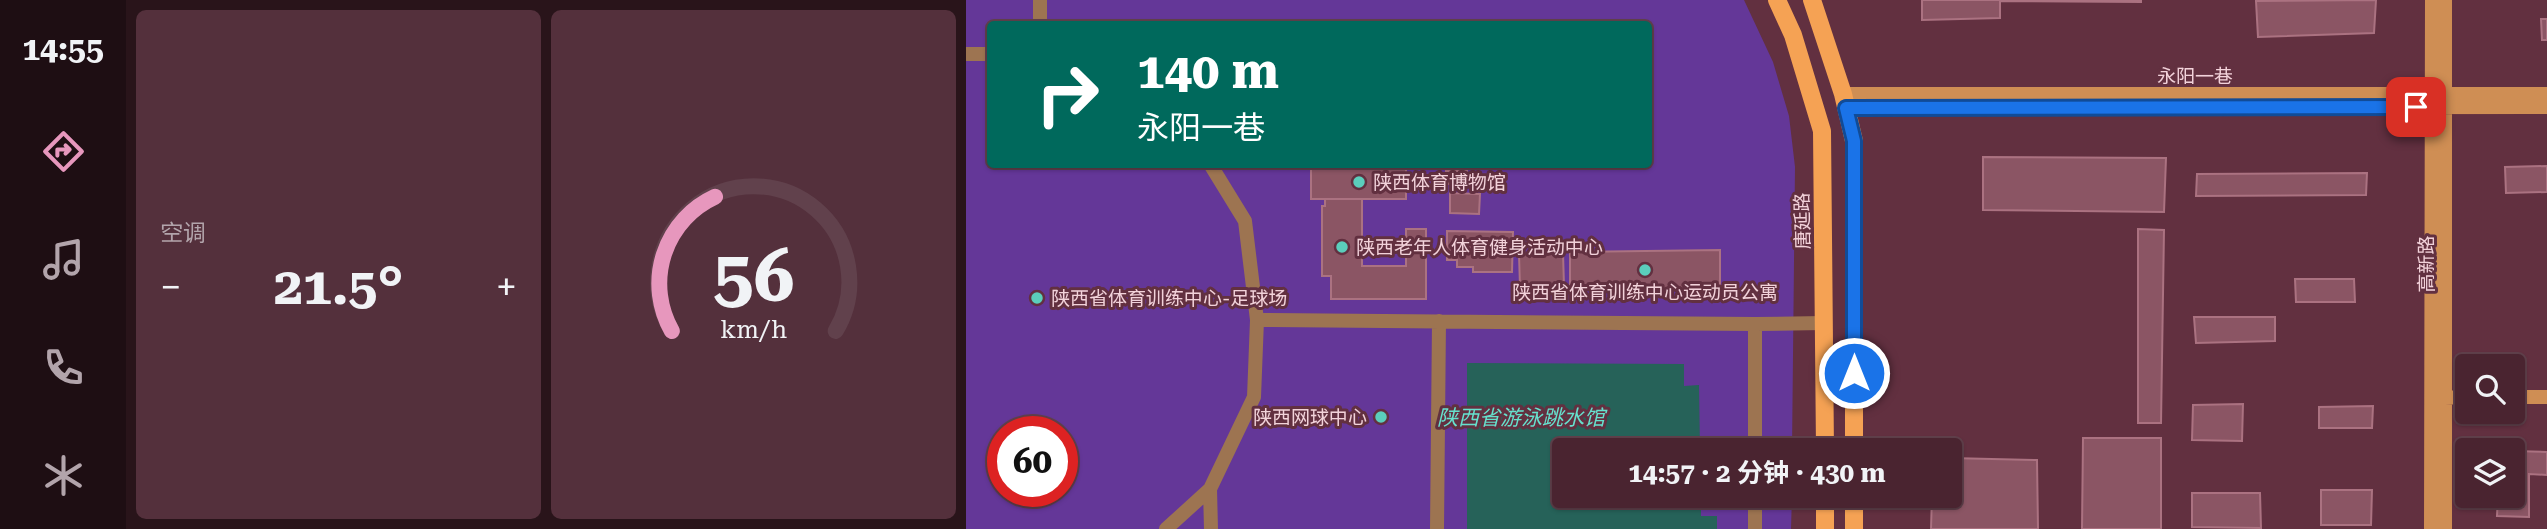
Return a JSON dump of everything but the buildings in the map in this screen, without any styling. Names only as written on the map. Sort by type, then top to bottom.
[{"type":"main road","name":"唐延路","points":[[1777,0],[1793,35],[1822,131],[1825,438]]},
{"type":"main road","points":[[1812,0],[1854,141],[1854,438]]},
{"type":"main road","points":[[1825,508],[1825,529]]},
{"type":"main road","points":[[1854,508],[1854,529]]},
{"type":"street","points":[[1040,0],[1040,21]]},
{"type":"street","name":"高新路","points":[[2431,0],[2438,101]]},
{"type":"street","name":"高新路","points":[[2431,529],[2438,398],[2438,101],[2445,0]]},
{"type":"street","points":[[966,54],[987,54]]},
{"type":"street","name":"永阳一巷","points":[[2438,101],[2547,94]]},
{"type":"street","name":"永阳一巷","points":[[1844,101],[2438,101],[2547,107]]},
{"type":"street","points":[[1166,529],[1210,489],[1254,397],[1257,320],[1245,221],[1212,168]]},
{"type":"street","points":[[1257,320],[1824,323]]},
{"type":"street","points":[[1437,529],[1438,321]]},
{"type":"street","points":[[1755,324],[1755,438]]},
{"type":"street","points":[[2438,398],[2455,397]]},
{"type":"street","points":[[2525,397],[2547,397]]},
{"type":"street","name":"高新路","points":[[2438,398],[2445,529]]},
{"type":"street","points":[[1210,489],[1211,529]]},
{"type":"street","points":[[1755,508],[1755,529]]},
{"type":"shaded area","points":[[966,0],[1744,0],[1773,62],[1789,116],[1795,167],[1792,438],[1552,438],[1552,508],[1792,508],[1791,529],[966,529]]},
{"type":"water","name":"陕西省游泳跳水馆","points":[[1467,363],[1684,364],[1684,386],[1699,385],[1700,438],[1552,438],[1552,508],[1701,508],[1701,516],[1717,516],[1717,529],[1467,529]]},
{"type":"place","name":"陕西体育博物馆","points":[[1359,182]]},
{"type":"place","name":"陕西老年人体育健身活动中心","points":[[1342,247]]},
{"type":"place","name":"陕西省体育训练中心运动员公寓","points":[[1645,270]]},
{"type":"place","name":"陕西省体育训练中心-足球场","points":[[1037,298]]},
{"type":"place","name":"陕西网球中心","points":[[1381,417]]},
{"type":"route","points":[[1854,373],[1854,141],[1846,108],[2416,107]]}]
